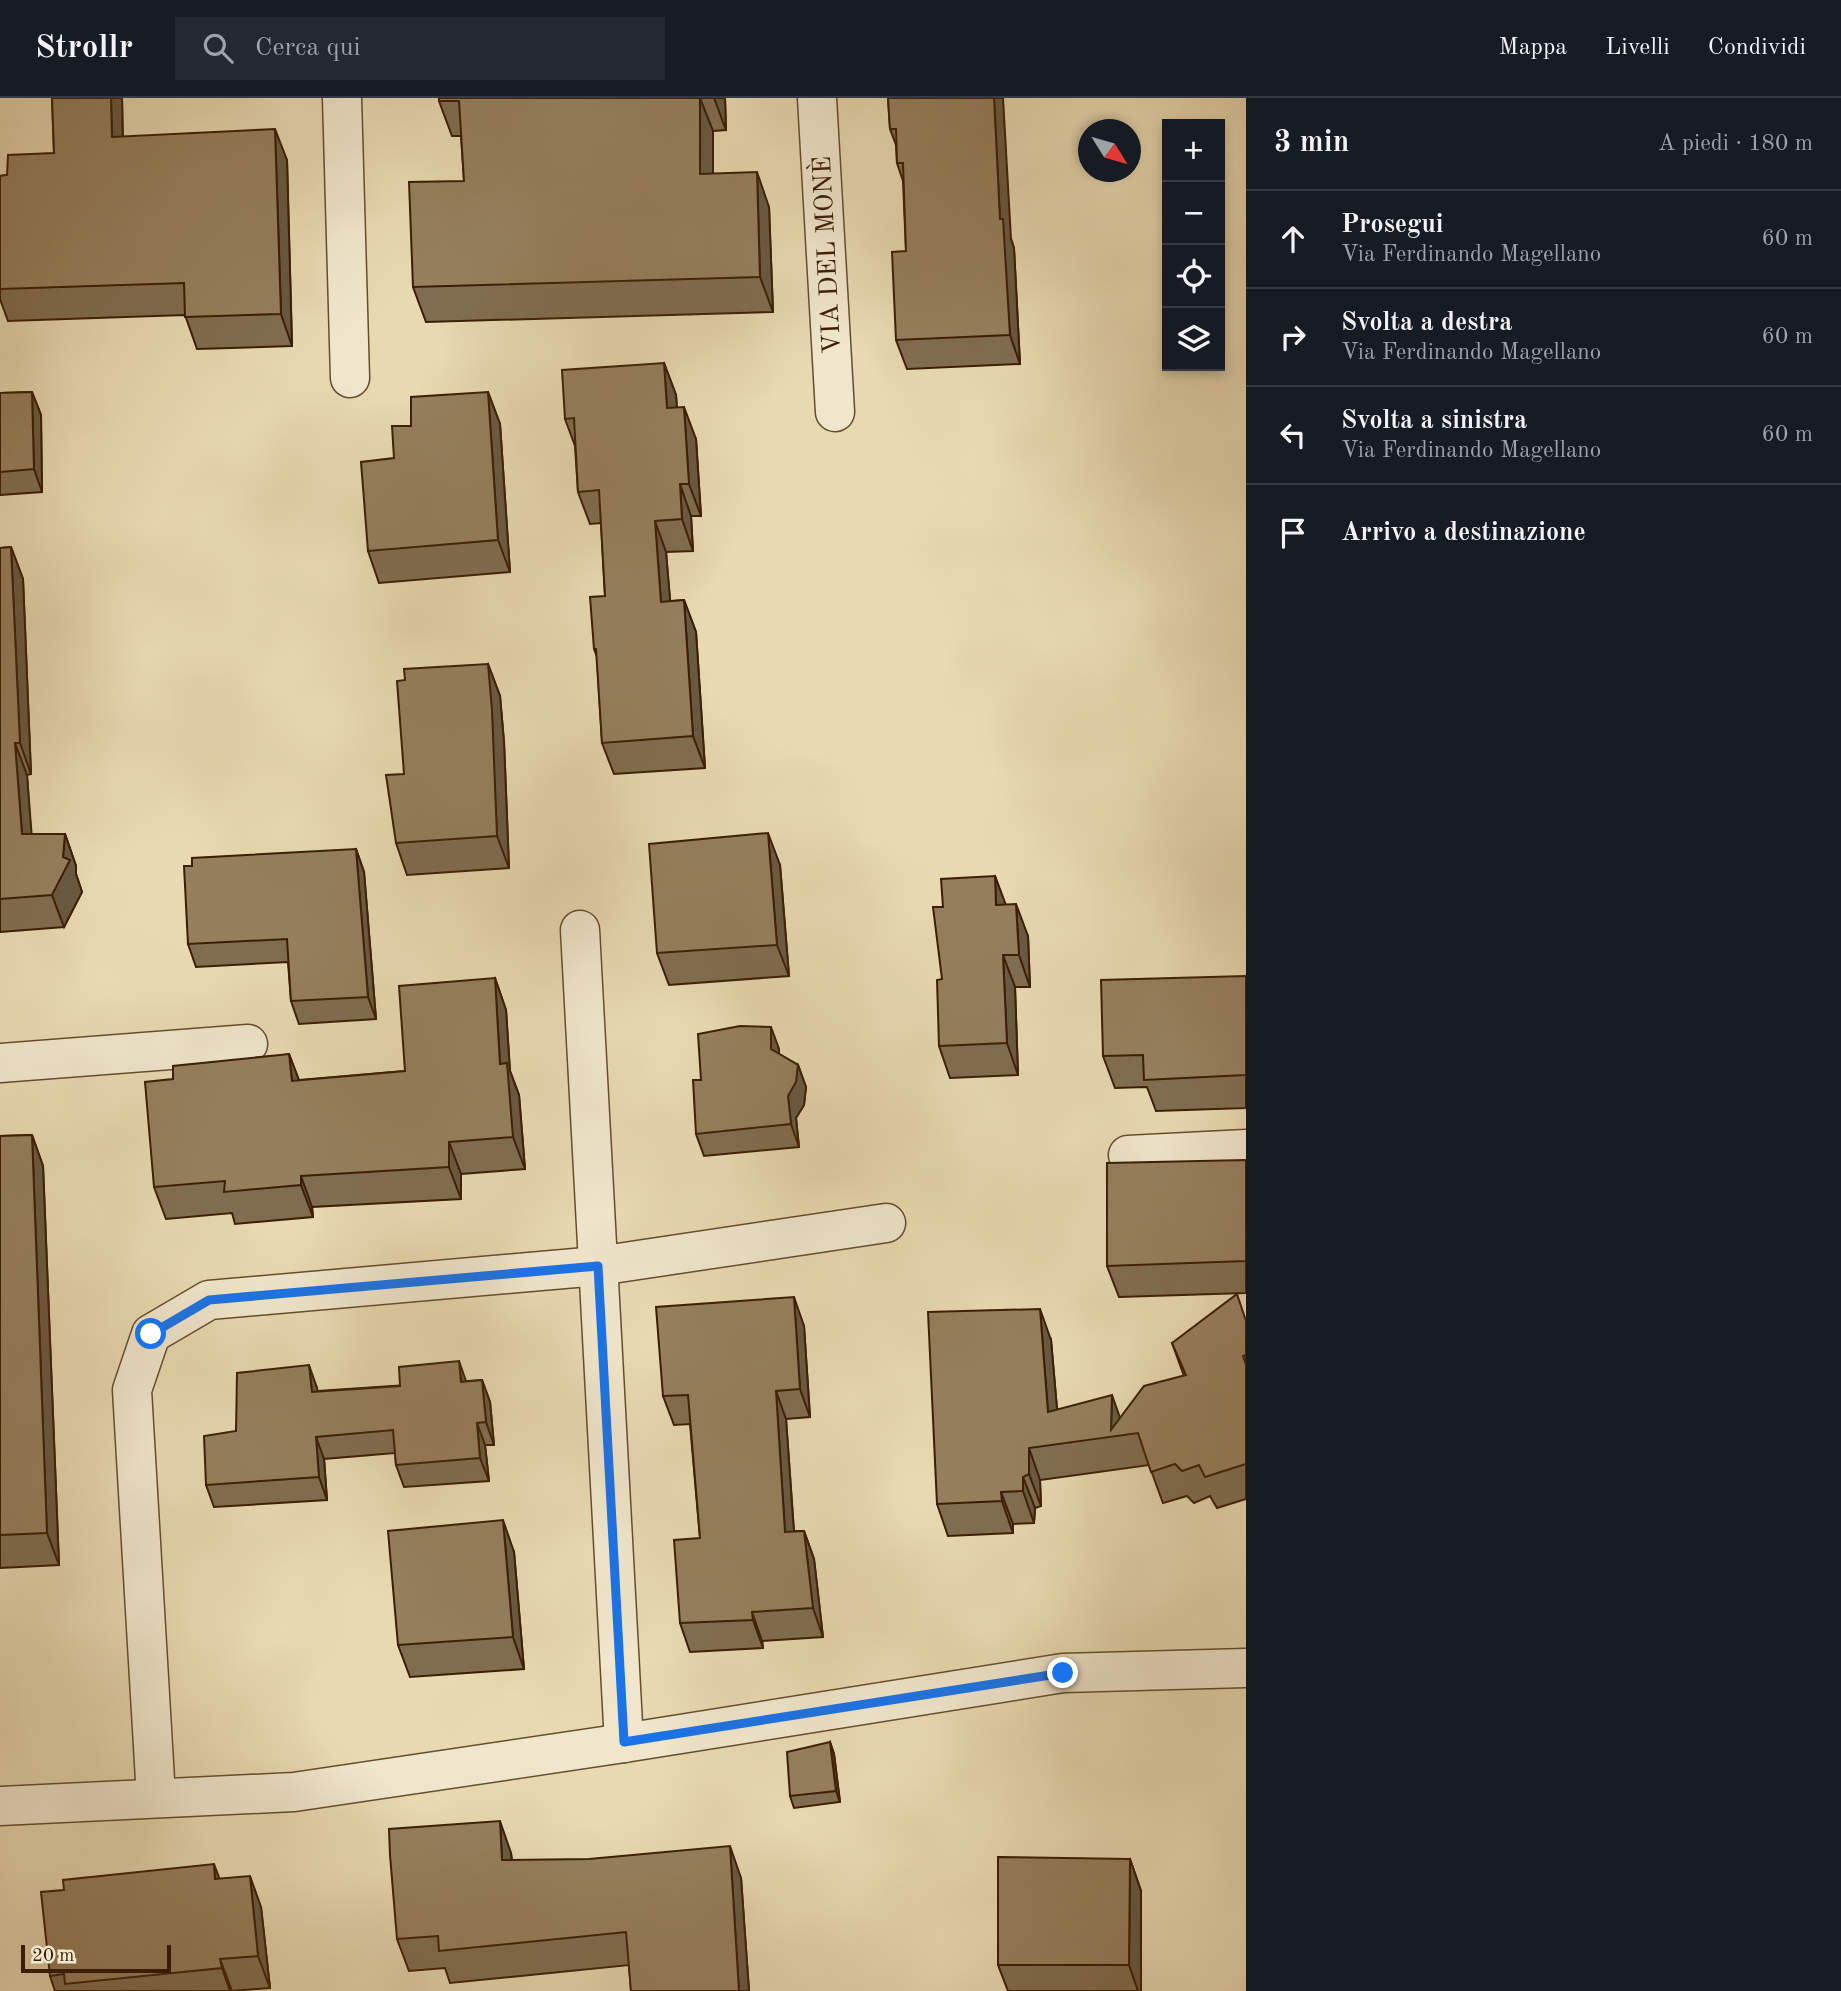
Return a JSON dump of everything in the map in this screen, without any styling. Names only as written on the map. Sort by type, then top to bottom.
[{"type":"street","points":[[342,98],[350,378]]},
{"type":"street","name":"VIA DEL MONÈ","points":[[817,98],[835,412]]},
{"type":"street","points":[[580,930],[624,1742]]},
{"type":"street","points":[[0,1063],[248,1044]]},
{"type":"street","points":[[1128,1155],[1246,1149]]},
{"type":"street","points":[[156,1797],[132,1390],[151,1334],[209,1300],[598,1266],[886,1223]]},
{"type":"street","points":[[0,1806],[294,1792],[1063,1673],[1246,1668]]},
{"type":"building","points":[[52,98],[111,98],[112,137],[275,129],[281,314],[185,317],[184,283],[0,289],[0,176],[7,175],[8,155],[54,153]]},
{"type":"building","points":[[439,98],[700,98],[700,174],[757,172],[760,277],[413,287],[409,182],[464,181],[459,101],[439,101]]},
{"type":"building","points":[[888,98],[994,98],[1000,219],[1003,219],[1010,335],[896,340],[892,252],[906,251],[903,163],[897,163],[896,129],[890,129]]},
{"type":"building","points":[[664,363],[667,408],[684,407],[689,484],[680,484],[682,519],[655,521],[661,602],[684,600],[693,736],[602,743],[590,597],[605,596],[599,490],[578,492],[574,418],[565,419],[562,370]]},
{"type":"building","points":[[32,392],[34,469],[0,472],[0,393]]},
{"type":"building","points":[[488,392],[498,540],[368,551],[361,462],[394,458],[392,426],[411,426],[411,397]]},
{"type":"building","points":[[11,547],[20,743],[15,743],[22,834],[65,834],[63,857],[70,860],[52,895],[0,899],[0,548]]},
{"type":"building","points":[[488,664],[497,836],[396,843],[386,775],[404,774],[397,681],[405,680],[404,669]]},
{"type":"building","points":[[768,833],[777,945],[657,953],[649,844]]},
{"type":"building","points":[[356,849],[368,997],[291,1001],[287,939],[188,944],[184,866],[192,866],[192,858]]},
{"type":"building","points":[[995,876],[996,905],[1016,904],[1019,955],[1003,955],[1007,1043],[939,1046],[937,980],[942,979],[933,907],[943,907],[941,879]]},
{"type":"building","points":[[1246,976],[1246,1075],[1144,1080],[1143,1055],[1103,1056],[1101,980]]},
{"type":"building","points":[[495,978],[500,1064],[507,1063],[513,1137],[449,1142],[449,1167],[301,1176],[301,1185],[224,1192],[225,1181],[154,1187],[145,1082],[173,1079],[173,1066],[289,1054],[292,1081],[405,1071],[399,986]]},
{"type":"building","points":[[740,1026],[771,1027],[771,1049],[798,1065],[796,1082],[788,1096],[791,1124],[696,1134],[693,1080],[701,1080],[698,1034]]},
{"type":"building","points":[[32,1135],[47,1533],[0,1535],[0,1136]]},
{"type":"building","points":[[1246,1160],[1246,1261],[1107,1266],[1107,1163]]},
{"type":"building","points":[[1237,1294],[1246,1321],[1246,1355],[1243,1356],[1246,1365],[1246,1464],[1205,1477],[1199,1465],[1182,1471],[1175,1464],[1151,1472],[1138,1433],[1029,1448],[1029,1474],[1023,1477],[1023,1491],[1001,1492],[1002,1501],[937,1504],[928,1312],[1040,1309],[1048,1412],[1112,1395],[1111,1430],[1144,1386],[1186,1375],[1172,1343]]},
{"type":"building","points":[[794,1297],[800,1389],[776,1391],[785,1532],[804,1531],[813,1608],[752,1612],[753,1620],[680,1623],[674,1540],[700,1538],[688,1395],[663,1396],[656,1307]]},
{"type":"building","points":[[459,1361],[461,1382],[482,1380],[486,1422],[477,1423],[480,1458],[396,1465],[393,1430],[316,1437],[319,1477],[206,1485],[204,1436],[236,1431],[237,1373],[309,1365],[312,1392],[400,1386],[399,1367]]},
{"type":"building","points":[[503,1520],[513,1637],[398,1645],[388,1531]]},
{"type":"building","points":[[830,1742],[836,1791],[790,1796],[787,1752]]},
{"type":"building","points":[[500,1821],[502,1860],[589,1859],[730,1846],[739,1991],[631,1991],[626,1932],[439,1951],[438,1936],[397,1939],[389,1829]]},
{"type":"building","points":[[998,1857],[1130,1859],[1129,1965],[998,1965]]},
{"type":"building","points":[[214,1864],[215,1879],[250,1876],[258,1956],[220,1959],[222,1968],[65,1984],[64,1974],[50,1976],[41,1892],[64,1890],[63,1880]]},
{"type":"route","points":[[151,1334],[209,1300],[598,1266],[624,1742],[1063,1673]]}]
